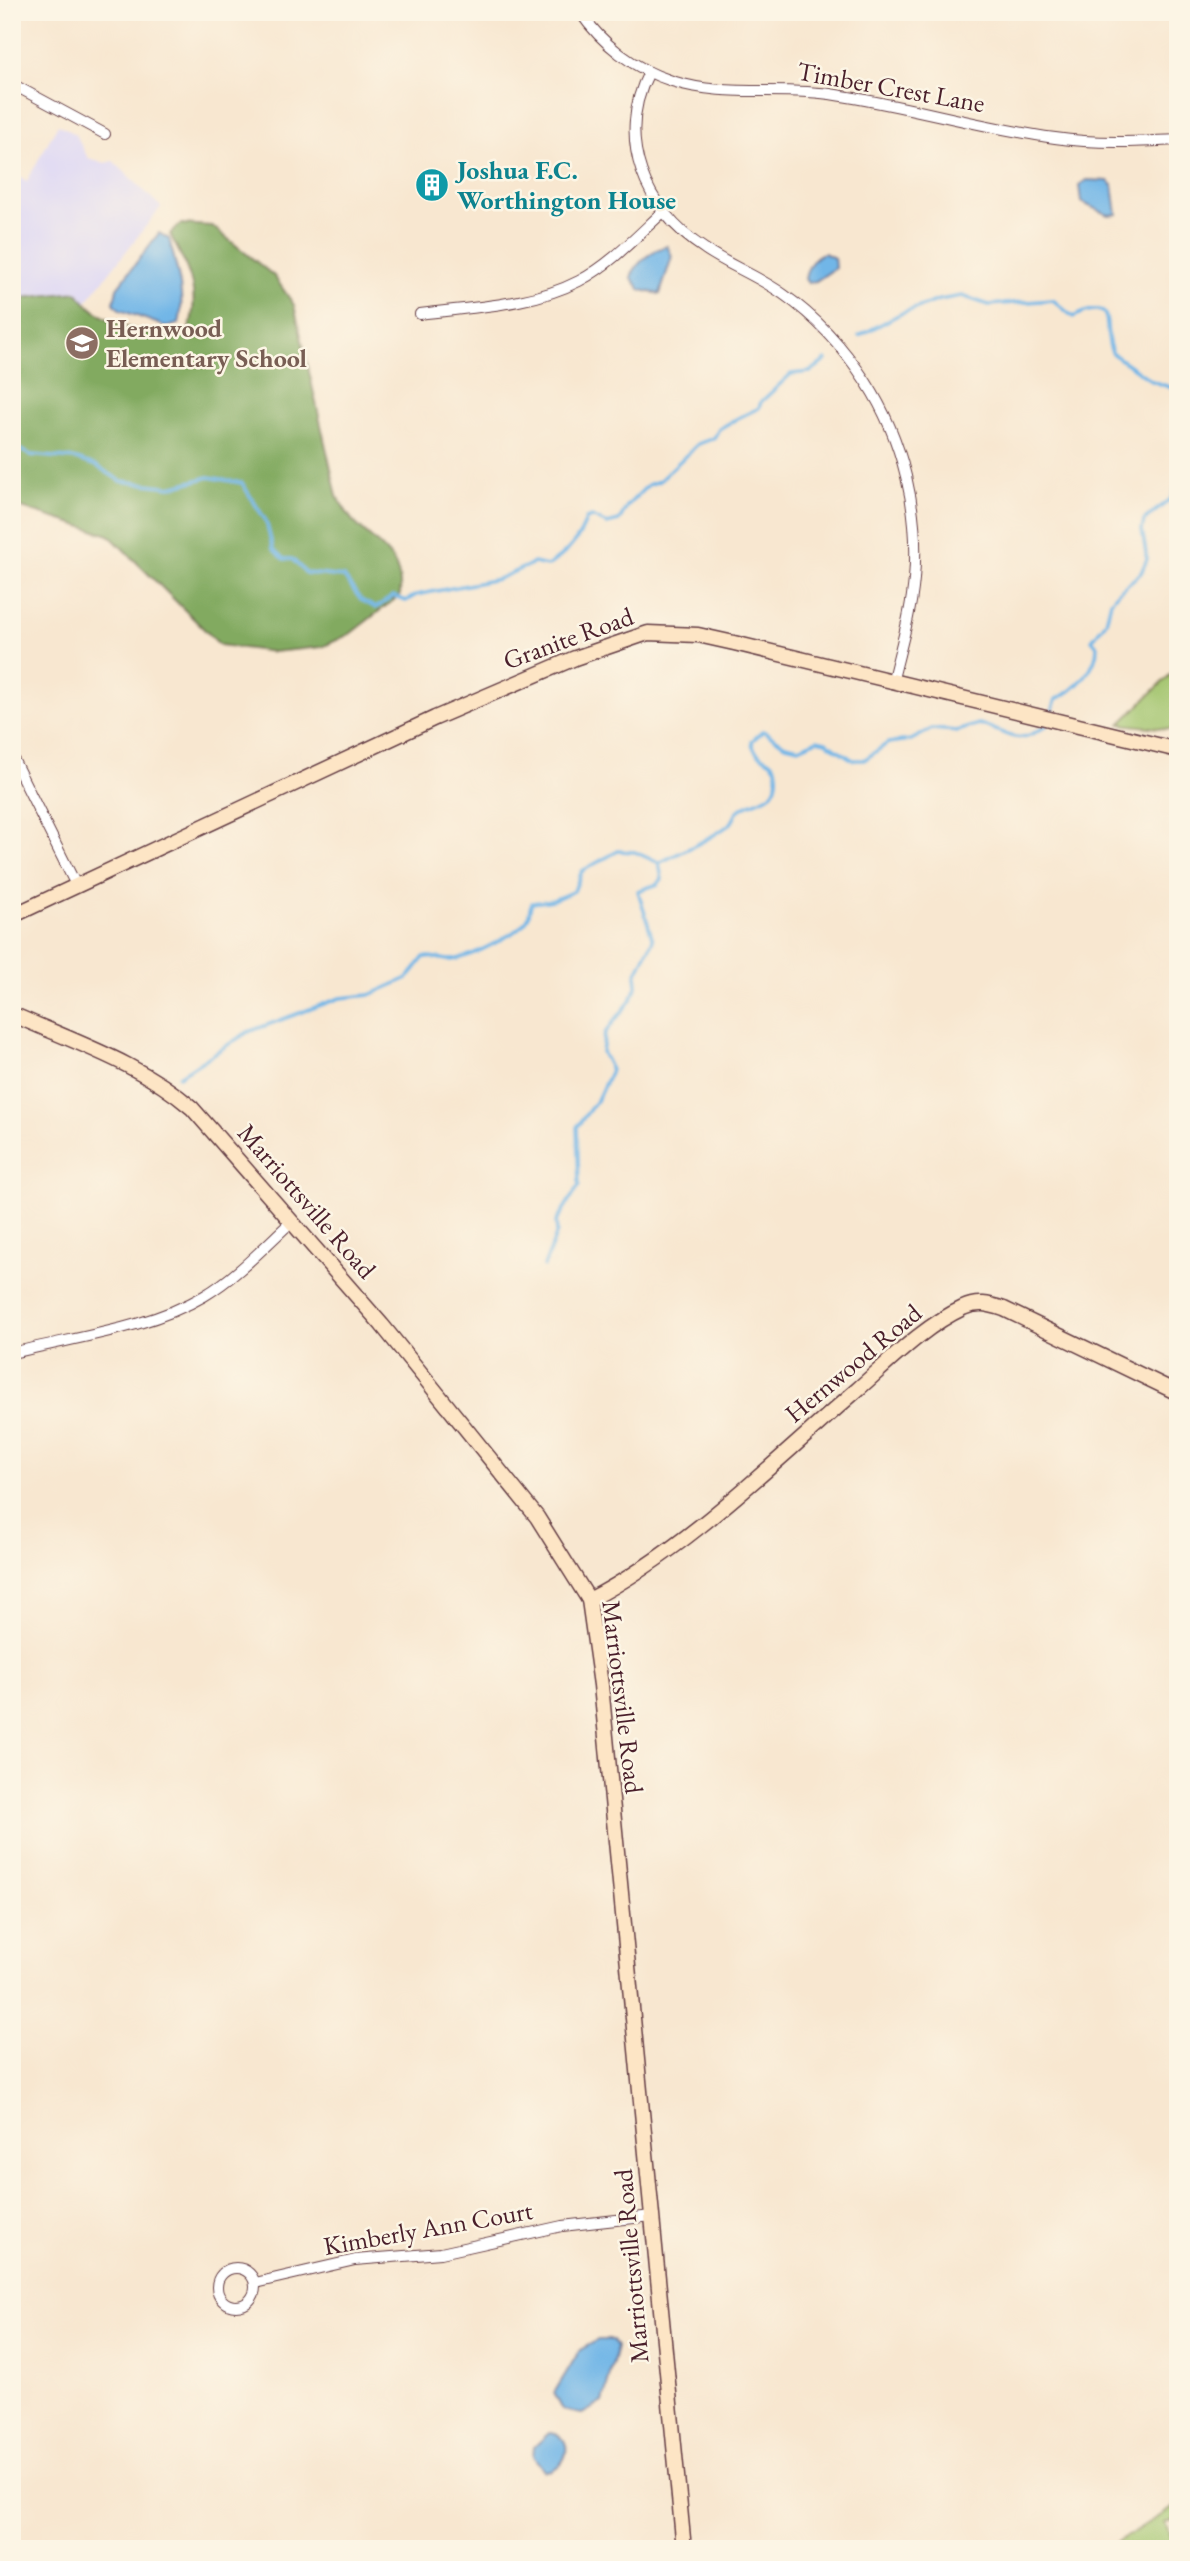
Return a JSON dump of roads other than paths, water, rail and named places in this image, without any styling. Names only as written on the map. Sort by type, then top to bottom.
[{"type":"street","name":"Timber Crest Lane","points":[[580,12],[608,46],[649,72],[694,87],[836,95],[1058,138],[1126,142],[1178,140]]},
{"type":"street","points":[[649,72],[636,102],[634,138],[643,179],[663,212],[706,250],[760,279],[810,316],[852,361],[884,414],[908,484],[915,547],[910,609],[892,683]]},
{"type":"street","points":[[12,84],[105,134]]},
{"type":"street","points":[[420,314],[523,300],[569,286],[607,262],[663,212]]},
{"type":"street","name":"Granite Road","points":[[12,916],[484,696],[625,639],[648,633],[698,635],[1178,750]]},
{"type":"street","points":[[12,757],[77,887]]},
{"type":"street","name":"Marriottsville Road","points":[[12,1014],[117,1060],[172,1091],[201,1118],[290,1223],[382,1325],[497,1464],[570,1566],[589,1600],[601,1685],[684,2549]]},
{"type":"street","points":[[12,1353],[155,1318],[181,1308],[228,1279],[290,1223]]},
{"type":"street","name":"Hernwood Road","points":[[589,1600],[613,1588],[698,1526],[898,1354],[962,1308],[976,1303],[1004,1309],[1178,1393]]},
{"type":"street","name":"Kimberly Ann Court","points":[[255,2283],[355,2260],[425,2255],[562,2227],[652,2216]]},
{"type":"street","points":[[234,2267],[250,2273],[255,2283],[251,2300],[240,2306],[225,2303],[216,2290],[220,2275],[234,2267]]},
{"type":"water","points":[[1087,180],[1108,181],[1113,185],[1117,214],[1108,215],[1081,202],[1079,185]]},
{"type":"water","points":[[159,233],[169,239],[181,291],[179,324],[167,327],[120,310],[114,303],[117,288]]},
{"type":"water","points":[[667,246],[672,256],[660,294],[641,290],[631,277],[633,272],[645,258]]},
{"type":"water","points":[[824,253],[834,258],[835,268],[816,281],[808,283],[805,279],[809,267]]},
{"type":"water","points":[[598,2340],[613,2340],[617,2347],[603,2402],[582,2414],[563,2410],[554,2393],[580,2350]]},
{"type":"water","points":[[549,2433],[563,2439],[566,2452],[560,2465],[545,2471],[533,2456],[534,2447]]},
{"type":"waterway","points":[[859,336],[900,314],[939,300],[962,296],[989,305],[1053,300],[1073,317],[1088,311],[1098,310],[1103,313],[1113,354],[1152,381],[1178,390]]},
{"type":"waterway","points":[[12,446],[31,455],[76,459],[95,465],[121,481],[171,487],[209,477],[242,483],[266,521],[273,549],[284,559],[292,559],[306,573],[344,577],[361,600],[376,608],[393,596],[406,601],[416,595],[498,579],[534,563],[547,566],[571,546],[586,519],[592,517],[607,524],[619,521],[627,506],[648,485],[659,481],[698,444],[714,438],[719,429],[759,408],[761,402],[791,374],[810,372],[826,360]]},
{"type":"waterway","points":[[1052,712],[1056,699],[1078,684],[1094,662],[1097,646],[1092,640],[1106,622],[1111,601],[1141,573],[1147,559],[1142,530],[1144,520],[1172,498],[1178,479]]},
{"type":"waterway","points":[[179,1076],[248,1032],[340,998],[370,995],[408,978],[424,957],[459,959],[493,944],[523,924],[528,918],[532,903],[553,900],[574,891],[582,871],[618,851],[635,852],[659,863],[714,835],[731,823],[739,810],[765,798],[774,789],[777,782],[776,767],[753,747],[752,741],[763,731],[786,745],[799,748],[817,740],[826,742],[853,760],[864,760],[888,743],[911,740],[932,729],[957,731],[979,724],[1012,737],[1019,737],[1035,733],[1046,726]]},
{"type":"waterway","points":[[544,1266],[557,1232],[556,1222],[579,1185],[577,1127],[598,1098],[611,1070],[602,1052],[605,1033],[631,1000],[637,985],[636,975],[653,940],[638,891],[658,884],[662,879],[659,863]]},
{"type":"place","name":"Joshua F.C. Worthington House","points":[[432,185]]},
{"type":"place","name":"Hernwood Elementary School","points":[[82,343]]}]
